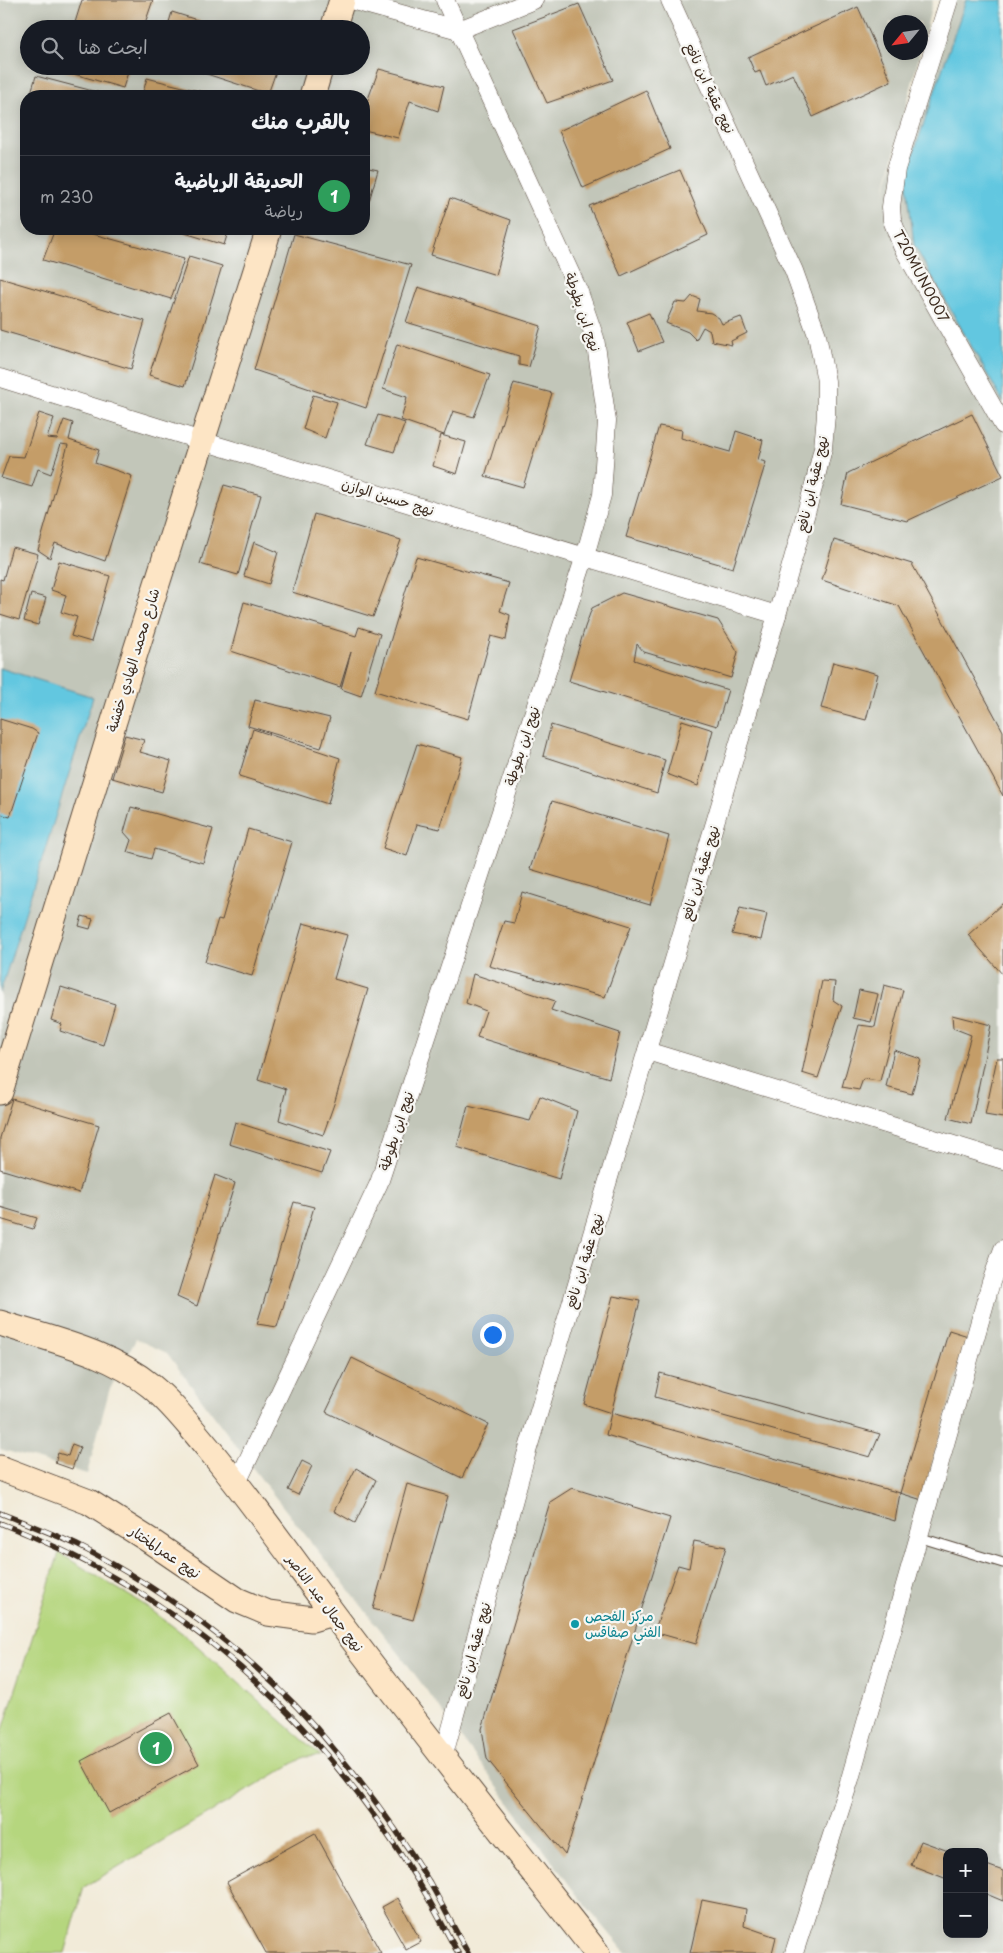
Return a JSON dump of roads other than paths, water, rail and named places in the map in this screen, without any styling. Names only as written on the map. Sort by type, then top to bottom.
[{"type":"street","points":[[336,20],[342,0]]},
{"type":"street","points":[[351,0],[459,30],[534,0]]},
{"type":"street","name":"نهج ابن بطوطة","points":[[237,1483],[379,1183],[585,556],[602,495],[607,421],[595,338],[579,292],[445,0]]},
{"type":"street","name":"نهج عقبة ابن نافع","points":[[443,1758],[526,1455],[777,614],[823,448],[826,415],[826,381],[817,335],[794,271],[670,0]]},
{"type":"street","name":"T20MUN0007","points":[[949,0],[896,169],[891,207],[892,220],[904,251],[1003,425]]},
{"type":"street","points":[[314,90],[318,75]]},
{"type":"street","name":"شارع محمد الهادي خفشة","points":[[0,1092],[267,235]]},
{"type":"street","name":"نهج حسين الوازن","points":[[0,378],[202,441],[777,614]]},
{"type":"street","points":[[647,1051],[1003,1160]]},
{"type":"street","points":[[794,1953],[850,1778],[991,1282],[1003,1249]]},
{"type":"street","name":"نهج جمال عبد الناصر","points":[[0,1323],[82,1348],[129,1370],[151,1386],[174,1407],[237,1483],[332,1613],[443,1758],[597,1953]]},
{"type":"street","name":"نهج عمرالمختار","points":[[0,1468],[89,1502],[237,1600],[268,1613],[312,1619],[332,1613]]},
{"type":"lane","points":[[918,1537],[1003,1564]]},
{"type":"water","points":[[966,0],[1003,0],[1003,402],[914,245],[906,175]]},
{"type":"water","points":[[0,668],[93,697],[0,993]]},
{"type":"railway","points":[[0,1513],[77,1545],[149,1586],[218,1636],[282,1692],[338,1754],[409,1849],[468,1953]]},
{"type":"railway","points":[[0,1523],[67,1552],[129,1586],[187,1625],[240,1667],[290,1715],[336,1766],[379,1823],[419,1883],[458,1953]]},
{"type":"place","name":"مركز الفحص الفني صفاقس","points":[[575,1624]]},
{"type":"place","name":"الحديقة الرياضية","points":[[156,1748]]}]
